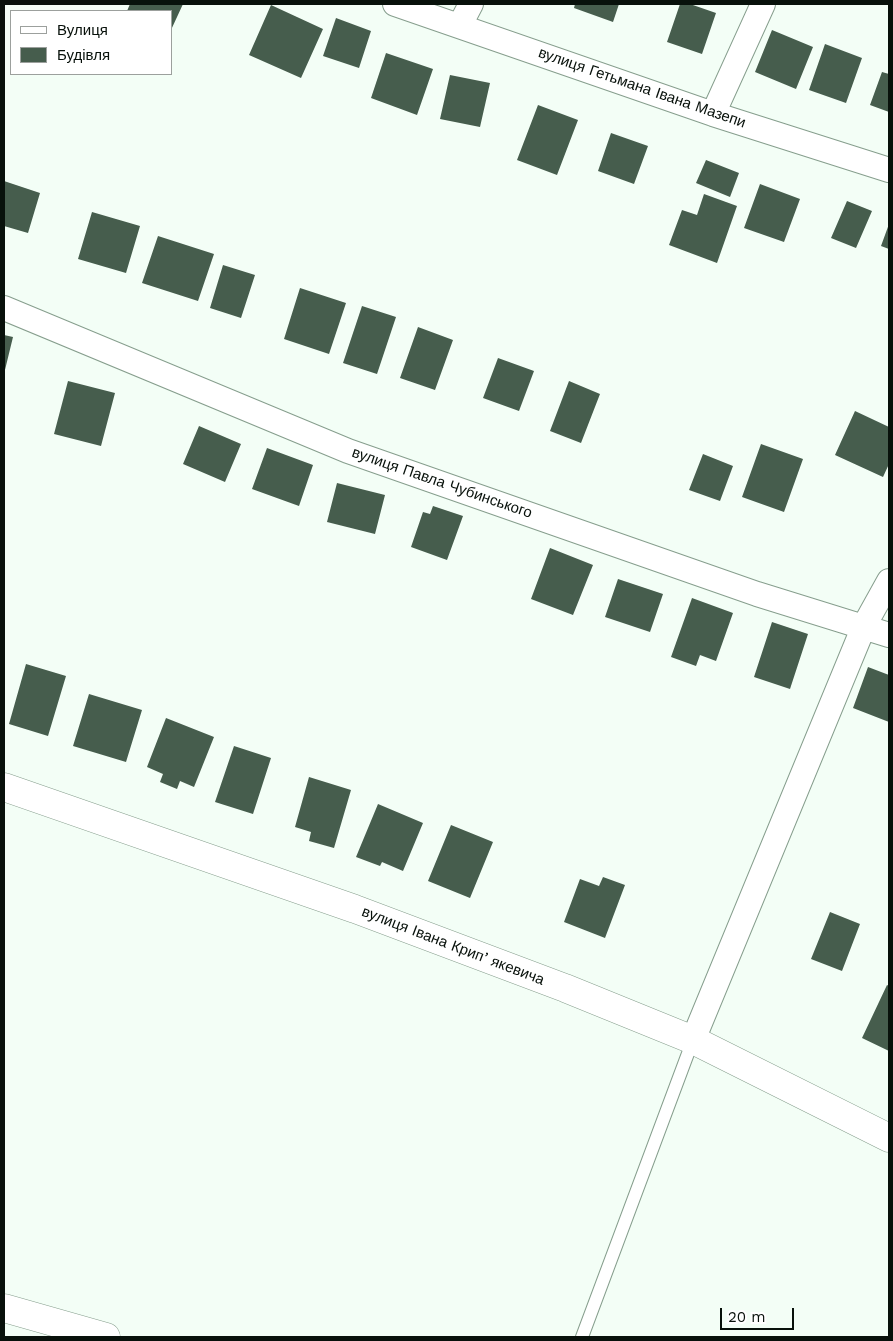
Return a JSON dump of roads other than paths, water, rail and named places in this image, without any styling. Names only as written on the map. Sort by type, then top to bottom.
[{"type":"street","name":"вулиця Гетьмана Івана Мазепи","points":[[395,4],[713,114],[889,170]]},
{"type":"street","points":[[460,25],[471,4]]},
{"type":"street","points":[[713,114],[763,4]]},
{"type":"street","name":"вулиця Павла Чубинського","points":[[4,308],[348,451],[757,594],[889,635]]},
{"type":"street","points":[[693,1040],[864,626],[889,581]]},
{"type":"street","name":"вулиця Івана Крипʼякевича","points":[[4,787],[355,909],[565,988],[693,1040],[889,1138]]},
{"type":"street","points":[[4,1308],[106,1337]]},
{"type":"lane","points":[[582,1337],[693,1040]]}]
